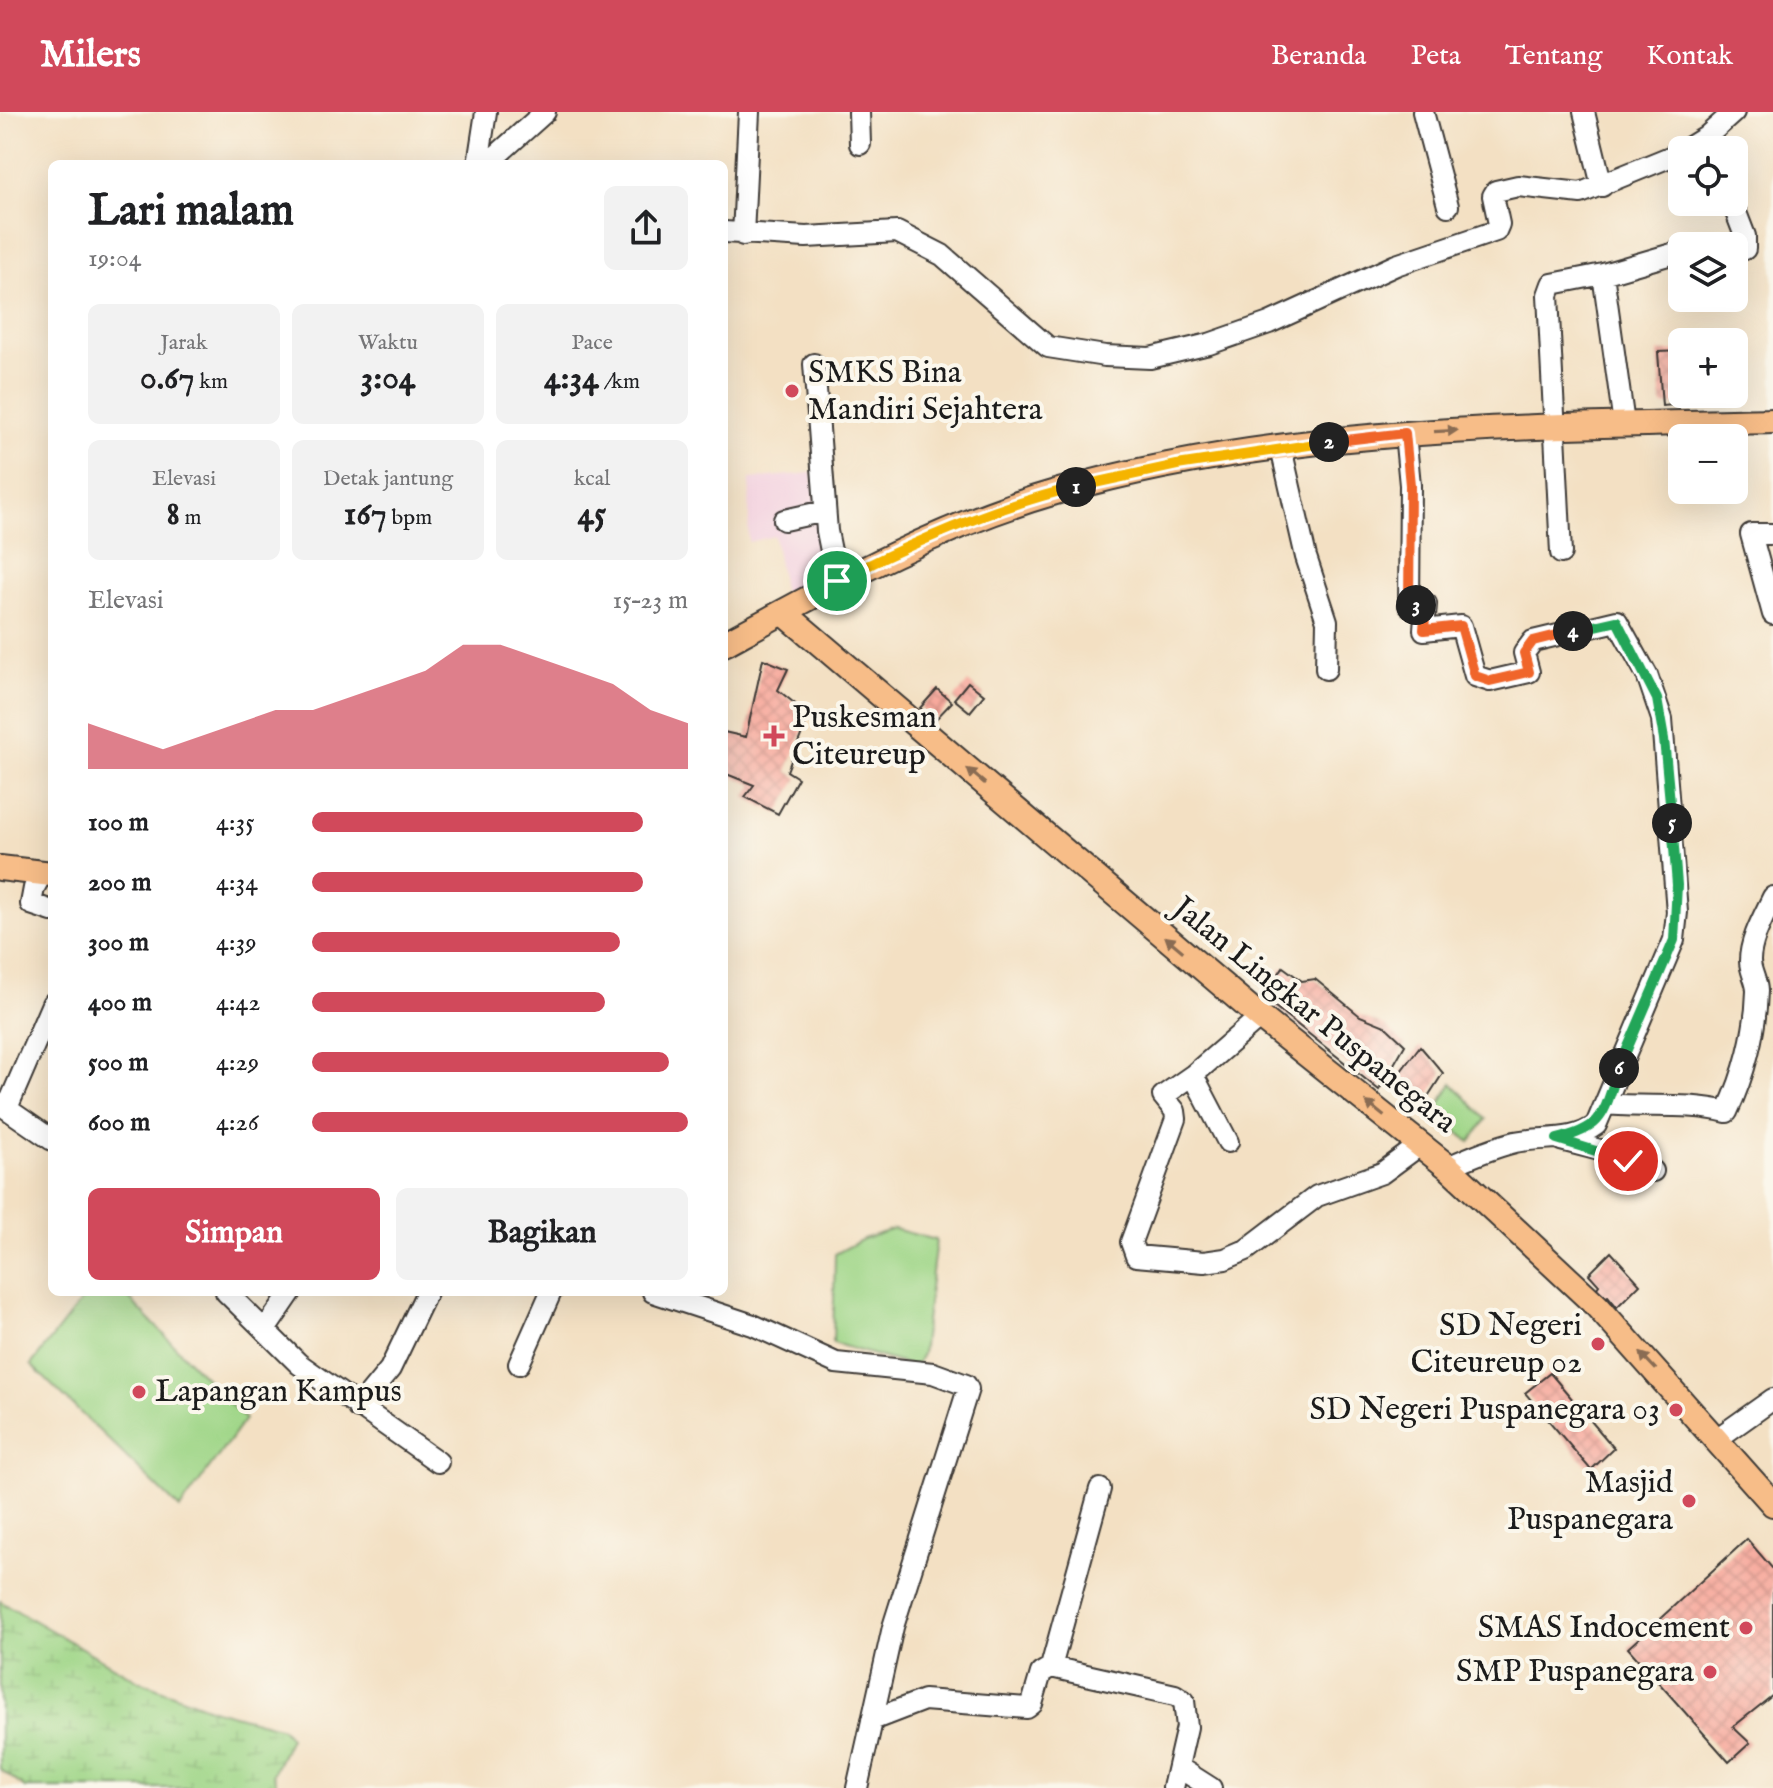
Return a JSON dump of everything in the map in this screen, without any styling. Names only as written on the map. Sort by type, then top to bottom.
[{"type":"main road","points":[[728,642],[837,581],[921,541],[1058,491],[1164,467],[1281,448],[1405,433],[1773,421]]},
{"type":"main road","name":"Jalan Lingkar Puspanegara","points":[[783,612],[1260,1017],[1448,1167],[1597,1306],[1718,1438],[1773,1504]]},
{"type":"main road","points":[[0,868],[47,874]]},
{"type":"street","points":[[479,160],[486,112]]},
{"type":"street","points":[[491,160],[545,112]]},
{"type":"street","points":[[749,112],[734,233],[842,237],[897,232],[942,255],[1048,347],[1105,356],[1150,358],[1209,344],[1269,323],[1396,265],[1496,231],[1499,224],[1493,196],[1496,191],[1518,186],[1581,193],[1668,158]]},
{"type":"street","points":[[859,112],[860,144]]},
{"type":"street","points":[[1423,112],[1448,206]]},
{"type":"street","points":[[1584,112],[1602,186]]},
{"type":"street","points":[[1698,136],[1712,120],[1734,112]]},
{"type":"street","points":[[1561,553],[1548,295],[1552,284],[1603,274],[1668,255]]},
{"type":"street","points":[[1603,274],[1624,424]]},
{"type":"street","points":[[814,364],[825,511],[837,581]]},
{"type":"street","points":[[1405,433],[1410,485],[1409,605],[1426,604],[1424,630],[1461,626],[1475,676],[1490,681],[1529,672],[1524,653],[1533,641],[1617,621],[1657,699],[1664,739],[1677,885],[1674,940],[1596,1125],[1586,1132],[1557,1139],[1509,1144],[1448,1167]]},
{"type":"street","points":[[1281,448],[1306,557],[1327,621],[1326,669]]},
{"type":"street","points":[[784,520],[825,511]]},
{"type":"street","points":[[1773,534],[1751,534],[1773,614]]},
{"type":"street","points":[[47,874],[34,888],[31,904],[48,910]]},
{"type":"street","points":[[1606,1104],[1641,1107],[1694,1104],[1727,1112],[1739,1086],[1751,1033],[1757,989],[1750,961],[1758,928],[1773,897]]},
{"type":"street","points":[[48,1012],[4,1106],[48,1137]]},
{"type":"street","points":[[1260,1017],[1193,1075],[1163,1094],[1176,1119],[1131,1242],[1132,1253],[1204,1262],[1225,1259],[1246,1250],[1326,1193],[1382,1173],[1420,1145]]},
{"type":"street","points":[[1193,1075],[1228,1142]]},
{"type":"street","points":[[1557,1139],[1604,1151],[1653,1171]]},
{"type":"street","points":[[230,1296],[299,1364],[438,1462]]},
{"type":"street","points":[[265,1330],[288,1296]]},
{"type":"street","points":[[358,1408],[390,1369],[425,1296]]},
{"type":"street","points":[[519,1364],[549,1296]]},
{"type":"street","points":[[665,1296],[753,1325],[842,1365],[933,1373],[966,1385],[968,1389],[893,1627],[857,1788]]},
{"type":"street","points":[[1718,1438],[1773,1399]]},
{"type":"street","points":[[872,1720],[924,1700],[1027,1708],[1032,1704],[1041,1673],[1051,1667],[1100,1489]]},
{"type":"street","points":[[1051,1667],[1175,1695],[1184,1701],[1187,1727],[1173,1788]]},
{"type":"street","points":[[1178,1767],[1211,1788]]},
{"type":"shaded area","points":[[812,473],[827,567],[826,578],[784,595],[774,536],[748,542],[750,479]]},
{"type":"green space","points":[[1452,1083],[1486,1119],[1470,1142],[1435,1112]]},
{"type":"green space","points":[[894,1229],[936,1240],[922,1354],[915,1367],[833,1343],[835,1254],[863,1239]]},
{"type":"green space","name":"Lapangan Kampus","points":[[85,1296],[127,1296],[245,1419],[180,1509],[31,1365]]},
{"type":"green space","points":[[0,1601],[139,1681],[215,1710],[282,1728],[290,1738],[273,1774],[278,1788],[25,1788],[0,1769]]},
{"type":"building","points":[[1658,352],[1668,352],[1668,406],[1662,406]]},
{"type":"building","name":"Puskesman Citeureup","points":[[763,659],[788,669],[778,690],[809,715],[787,771],[798,778],[778,814],[745,797],[754,785],[728,775],[728,733],[746,737]]},
{"type":"building","points":[[968,682],[984,695],[970,712],[954,699]]},
{"type":"building","points":[[937,689],[952,702],[935,720],[920,708]]},
{"type":"building","points":[[1283,967],[1302,981],[1315,979],[1360,1016],[1385,1026],[1405,1045],[1379,1090],[1264,998]]},
{"type":"building","points":[[1420,1046],[1443,1073],[1427,1098],[1395,1079]]},
{"type":"building","points":[[1611,1252],[1640,1284],[1617,1307],[1608,1296],[1604,1300],[1595,1291],[1599,1285],[1589,1274]]},
{"type":"building","points":[[1550,1373],[1614,1448],[1591,1470],[1525,1393]]},
{"type":"building","name":"SMP Puspanegara","points":[[1747,1539],[1773,1569],[1773,1695],[1733,1727],[1750,1743],[1729,1762],[1628,1648]]},
{"type":"waterway","points":[[512,160],[531,138]]},
{"type":"place","name":"SMKS Bina Mandiri Sejahtera","points":[[792,391]]},
{"type":"place","name":"Puskesman Citeureup","points":[[774,736]]},
{"type":"place","name":"SD Negeri Citeureup 02","points":[[1598,1344]]},
{"type":"place","name":"Lapangan Kampus","points":[[139,1392]]},
{"type":"place","name":"SD Negeri Puspanegara 03","points":[[1676,1410]]},
{"type":"place","name":"Masjid Puspanegara","points":[[1689,1501]]},
{"type":"place","name":"SMAS Indocement","points":[[1746,1628]]},
{"type":"place","name":"SMP Puspanegara","points":[[1710,1672]]},
{"type":"route","points":[[837,581],[921,541],[1058,491],[1177,465],[1405,433],[1410,485],[1409,605],[1426,604],[1424,630],[1461,626],[1475,676],[1490,681],[1529,672],[1524,653],[1533,641],[1617,621],[1657,699],[1662,719],[1677,885],[1674,940],[1630,1038],[1596,1125],[1586,1132],[1557,1139],[1604,1151],[1628,1161]]}]
